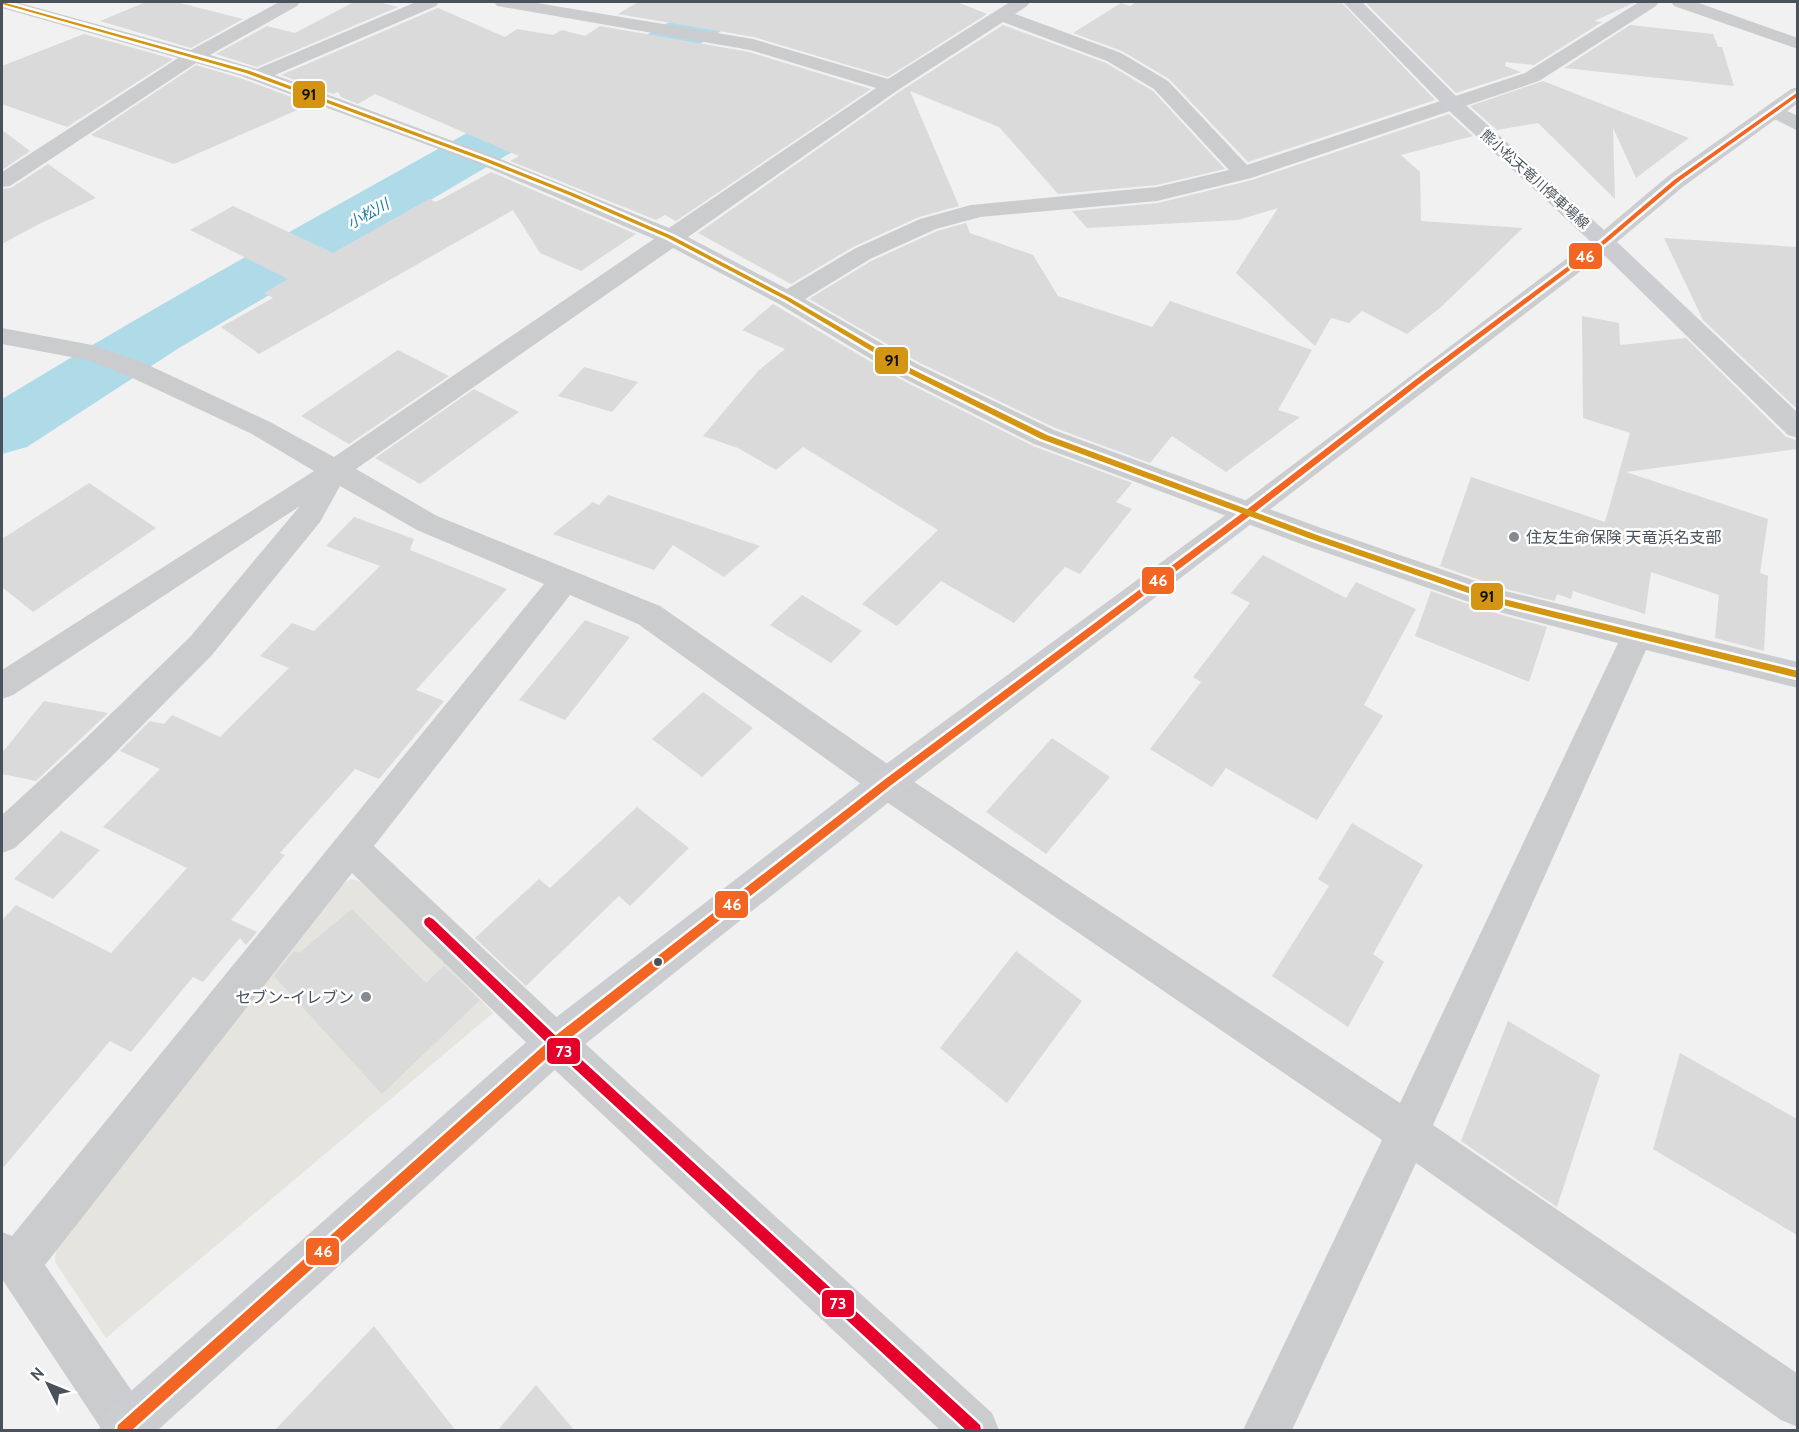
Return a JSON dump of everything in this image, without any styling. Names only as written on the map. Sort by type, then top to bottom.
[{"type":"street","points":[[2,181],[152,82],[247,24],[291,2]]},
{"type":"street","points":[[257,76],[430,2]]},
{"type":"street","points":[[503,2],[753,45],[891,86]]},
{"type":"street","name":"熊小松天竜川停車場線","points":[[1352,2],[1453,104],[1604,242],[1797,429]]},
{"type":"street","points":[[788,299],[862,254],[928,224],[979,210],[1157,194],[1243,173],[1532,77],[1650,2]]},
{"type":"street","points":[[1680,2],[1797,45]]},
{"type":"street","points":[[2,3],[257,76],[486,160],[670,237],[788,299],[910,370],[1044,437],[1248,513],[1503,602],[1797,675]]},
{"type":"street","points":[[2,687],[335,470],[670,237],[891,86],[1011,8],[1114,57],[1161,85],[1243,173]]},
{"type":"street","points":[[564,581],[352,849],[10,1259],[127,1429],[555,1042],[886,783],[1248,513],[1421,379],[1604,242],[1676,181],[1790,110]]},
{"type":"street","points":[[2,166],[24,166]]},
{"type":"street","points":[[2,336],[92,353],[135,369],[261,428],[427,523],[649,615],[886,783],[1408,1133],[1797,1403]]},
{"type":"street","points":[[2,837],[98,748],[201,646],[310,515],[335,470]]},
{"type":"street","points":[[1267,1431],[1408,1133],[1637,636]]},
{"type":"street","points":[[352,849],[555,1042],[975,1431]]},
{"type":"shaded area","points":[[351,879],[368,883],[378,891],[493,1013],[106,1338],[55,1262],[57,1239],[329,892]]},
{"type":"building","points":[[146,2],[176,2],[243,19],[191,48],[100,21]]},
{"type":"building","points":[[354,2],[379,2],[398,7],[257,67],[216,54],[267,26],[295,33]]},
{"type":"building","points":[[638,2],[957,2],[987,14],[888,77],[754,37],[618,14]]},
{"type":"building","points":[[1136,2],[1341,2],[1435,100],[1248,162],[1169,79],[1122,51],[1073,33],[1121,3],[1130,6]]},
{"type":"building","points":[[1365,2],[1636,2],[1594,21],[1602,22],[1534,65],[1506,62],[1505,66],[1521,72],[1456,93]]},
{"type":"building","points":[[438,8],[505,37],[517,29],[553,35],[562,30],[585,36],[600,26],[749,52],[871,89],[676,221],[665,215],[656,220],[510,161],[519,156],[375,94],[358,104],[341,97],[338,92],[333,94],[281,75]]},
{"type":"building","points":[[1003,25],[1106,63],[1153,91],[1225,169],[1157,185],[1058,194],[999,127],[910,91],[959,206],[919,217],[853,247],[791,284],[698,233],[899,92]]},
{"type":"building","points":[[1630,25],[1713,34],[1718,47],[1722,47],[1734,86],[1564,68]]},
{"type":"building","points":[[84,34],[173,59],[67,127],[2,104],[2,66]]},
{"type":"building","points":[[196,65],[240,78],[311,104],[174,164],[91,135]]},
{"type":"building","points":[[1543,81],[1689,138],[1636,178],[1613,128],[1615,199],[1538,123],[1497,130],[1470,106]]},
{"type":"building","points":[[1449,114],[1473,136],[1401,155],[1420,172],[1421,221],[1523,228],[1441,307],[1407,334],[1362,311],[1349,323],[1331,318],[1315,346],[1236,273],[1278,208],[1238,220],[1087,228],[1072,211],[1158,203],[1252,180]]},
{"type":"building","points":[[2,130],[30,151],[2,170]]},
{"type":"building","points":[[48,164],[96,198],[2,244],[2,189],[11,188]]},
{"type":"building","points":[[491,172],[636,234],[581,271],[540,253],[513,210],[259,354],[221,327],[273,298],[264,293],[288,279],[190,230],[233,206],[333,253],[429,199],[436,202]]},
{"type":"building","points":[[966,223],[970,233],[1033,255],[1058,296],[1152,327],[1170,301],[1312,350],[1278,410],[1300,417],[1226,472],[1172,436],[1150,463],[1055,428],[920,363],[809,299],[871,261],[937,231]]},
{"type":"building","points":[[1664,238],[1797,247],[1797,409],[1703,320]]},
{"type":"building","points":[[773,304],[900,379],[1033,446],[1132,483],[1116,502],[1132,509],[1080,574],[1065,567],[1014,623],[941,581],[897,626],[862,604],[938,530],[803,447],[776,470],[738,448],[703,436],[758,371],[785,349],[742,330]]},
{"type":"building","points":[[1582,316],[1619,323],[1620,345],[1686,338],[1786,437],[1797,440],[1797,449],[1626,472],[1768,519],[1760,573],[1768,576],[1764,651],[1715,638],[1719,595],[1651,572],[1645,614],[1573,591],[1571,599],[1557,594],[1555,601],[1506,589],[1440,566],[1471,477],[1605,522],[1630,433],[1583,418]]},
{"type":"building","points":[[398,350],[449,376],[349,444],[301,416]]},
{"type":"building","points":[[584,367],[638,382],[612,412],[558,396]]},
{"type":"building","points":[[474,389],[519,412],[420,484],[375,458]]},
{"type":"building","points":[[89,483],[156,528],[33,612],[2,587],[2,539]]},
{"type":"building","points":[[608,495],[760,546],[724,577],[673,545],[654,570],[553,534],[593,502],[599,505]]},
{"type":"building","points":[[354,517],[414,539],[410,550],[507,589],[416,690],[444,701],[379,779],[355,769],[280,853],[285,855],[231,920],[257,932],[246,945],[240,938],[203,982],[193,977],[131,1052],[110,1041],[2,1169],[2,920],[16,905],[111,953],[187,868],[103,827],[160,769],[120,751],[150,721],[164,724],[172,715],[220,737],[289,668],[260,656],[292,623],[314,631],[380,566],[326,546]]},
{"type":"building","points":[[1263,555],[1346,598],[1356,582],[1416,609],[1364,705],[1383,716],[1317,820],[1226,768],[1212,787],[1150,749],[1201,682],[1193,677],[1250,603],[1231,593]]},
{"type":"building","points":[[1431,591],[1491,612],[1547,627],[1529,682],[1415,636]]},
{"type":"building","points":[[802,595],[862,631],[831,663],[770,625]]},
{"type":"building","points":[[585,620],[630,637],[565,720],[519,700]]},
{"type":"building","points":[[703,692],[753,728],[702,777],[652,739]]},
{"type":"building","points":[[44,701],[108,713],[36,781],[2,774],[2,753]]},
{"type":"building","points":[[1052,738],[1110,777],[1046,854],[986,812]]},
{"type":"building","points":[[637,807],[689,848],[630,906],[619,896],[526,986],[475,938],[539,879],[550,888]]},
{"type":"building","points":[[1352,823],[1423,865],[1373,954],[1384,962],[1348,1027],[1272,976],[1329,886],[1318,879]]},
{"type":"building","points":[[61,831],[100,850],[53,899],[14,879]]},
{"type":"building","name":"セブン-イレブン","points":[[352,909],[426,983],[444,966],[480,1000],[382,1094],[274,976],[294,951],[299,953]]},
{"type":"building","points":[[1016,951],[1082,1001],[1007,1103],[940,1048]]},
{"type":"building","points":[[1508,1021],[1600,1075],[1557,1207],[1461,1141]]},
{"type":"building","points":[[1680,1053],[1797,1119],[1797,1235],[1653,1149]]},
{"type":"building","points":[[374,1326],[456,1431],[274,1431]]},
{"type":"building","points":[[536,1385],[575,1431],[497,1431]]},
{"type":"waterway","name":"小松川","points":[[2,430],[156,334],[495,140],[641,60],[736,2]]},
{"type":"transit line","name":"91","points":[[2,3],[248,72],[571,194],[670,237],[788,299],[910,371],[1044,437],[1314,537],[1503,602],[1798,675]]},
{"type":"transit line","name":"46","points":[[123,1430],[555,1043],[887,783],[1248,513],[1421,379],[1604,242],[1676,181],[1798,93]]},
{"type":"transit line","name":"73","points":[[429,922],[555,1043],[975,1430]]},
{"type":"place","name":"住友生命保険 天竜浜名支部","points":[[1514,537]]},
{"type":"place","name":"セブン-イレブン","points":[[366,997]]}]
